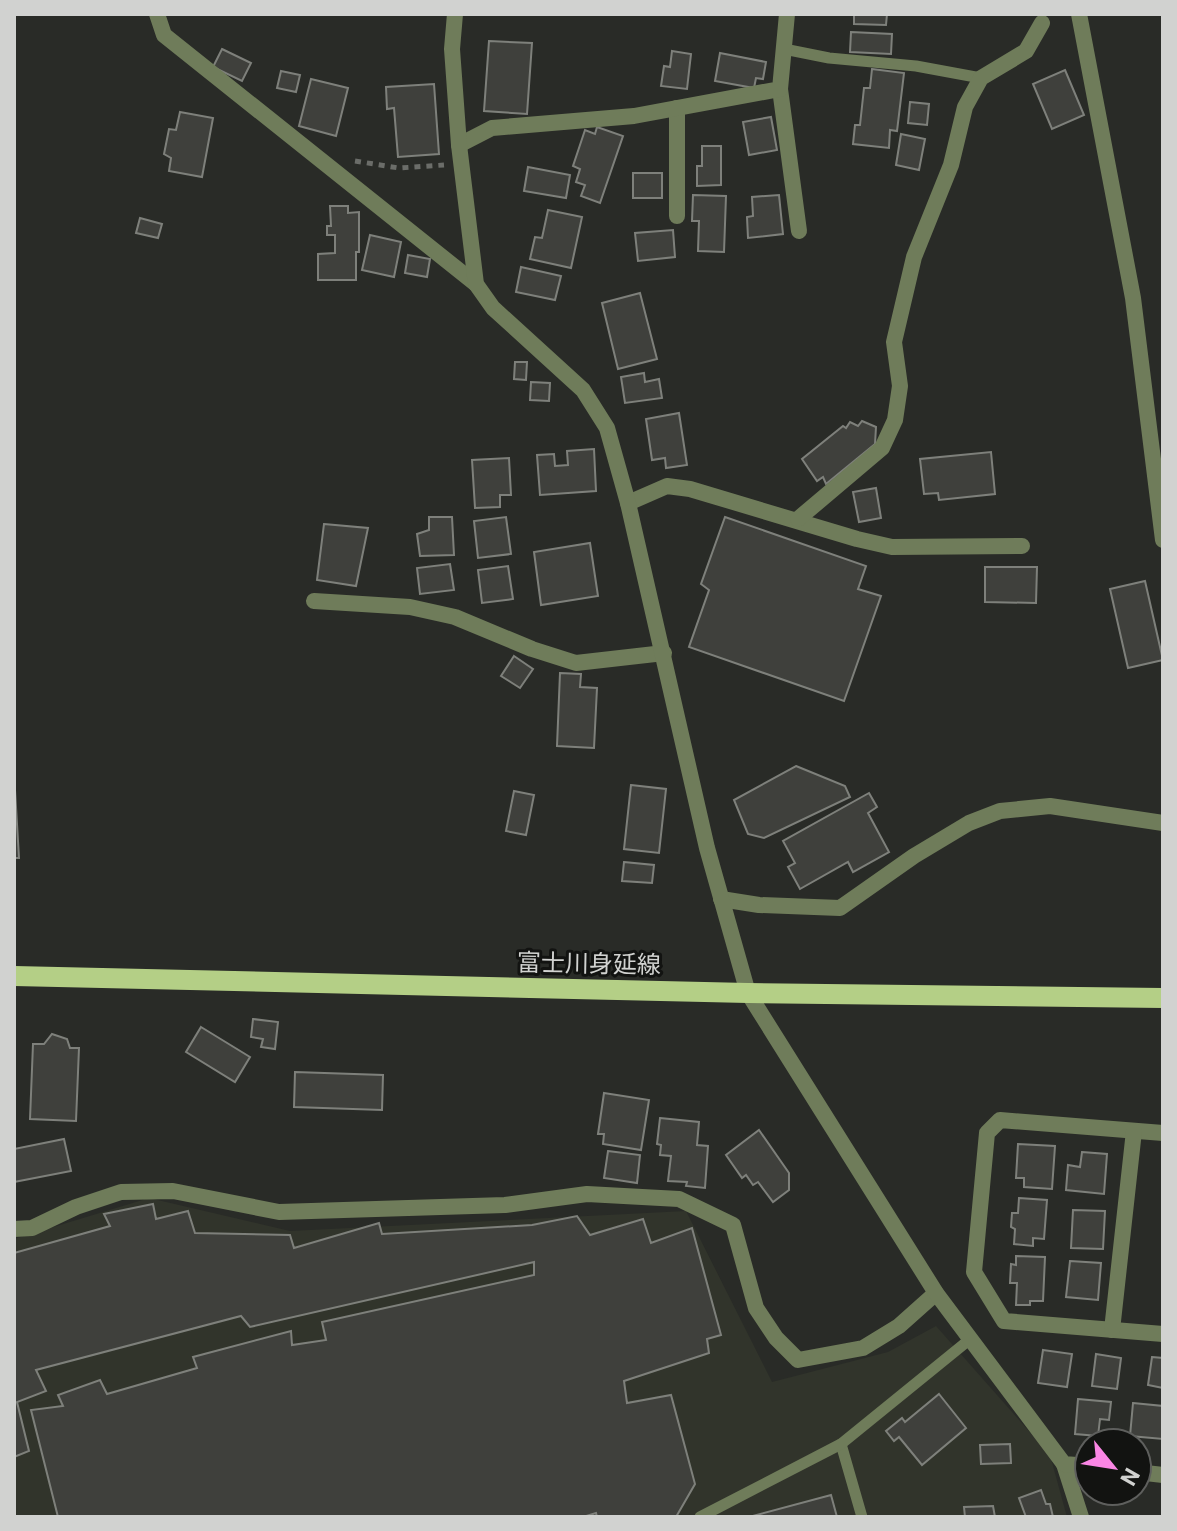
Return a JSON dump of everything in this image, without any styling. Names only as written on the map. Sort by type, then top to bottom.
[{"type":"main road","name":"富士川身延線","points":[[14,976],[748,993],[1163,998]]},
{"type":"street","points":[[157,14],[164,35],[476,284],[493,308],[583,390],[607,428],[628,503],[721,899],[748,993],[936,1293],[1064,1464],[1081,1517]]},
{"type":"street","points":[[455,14],[452,49],[459,145],[476,284]]},
{"type":"street","points":[[787,14],[780,89],[799,231]]},
{"type":"street","points":[[1079,14],[1133,298],[1163,540]]},
{"type":"street","points":[[798,519],[882,448],[895,420],[900,386],[894,342],[914,257],[951,165],[965,107],[981,78],[1026,51],[1042,23]]},
{"type":"street","points":[[459,145],[492,128],[634,116],[780,89]]},
{"type":"street","points":[[677,108],[677,216]]},
{"type":"street","points":[[628,503],[667,486],[690,489],[892,547],[1022,546]]},
{"type":"street","points":[[314,601],[410,607],[455,617],[532,649],[576,663],[664,653]]},
{"type":"street","points":[[721,899],[759,905],[840,908],[914,856],[969,823],[1000,811],[1050,806],[1163,823]]},
{"type":"street","points":[[1163,1133],[1000,1120],[987,1133],[974,1272],[1004,1321],[1163,1334]]},
{"type":"street","points":[[1112,1330],[1134,1131]]},
{"type":"street","points":[[14,1229],[32,1228],[76,1207],[121,1192],[173,1191],[279,1212],[505,1205],[587,1194],[679,1199],[733,1225],[756,1308],[776,1338],[798,1360],[863,1348],[899,1326],[936,1293]]},
{"type":"street","points":[[1064,1464],[1073,1465]]},
{"type":"lane","points":[[784,49],[829,58],[916,66],[981,78]]},
{"type":"lane","points":[[700,1517],[841,1444],[969,1340]]},
{"type":"lane","points":[[841,1444],[862,1517]]},
{"type":"path","points":[[316,159],[370,162],[399,168],[461,164]]},
{"type":"shaded area","points":[[149,1198],[290,1231],[686,1211],[772,1382],[888,1352],[936,1326],[1050,1455],[1067,1517],[14,1517],[14,1239]]},
{"type":"building","points":[[854,14],[887,14],[886,25],[854,24]]},
{"type":"building","points":[[851,32],[892,34],[891,54],[850,52]]},
{"type":"building","points":[[489,41],[532,43],[527,114],[484,111]]},
{"type":"building","points":[[222,49],[251,63],[242,81],[213,67]]},
{"type":"building","points":[[672,51],[691,54],[687,89],[661,86],[664,66],[670,67]]},
{"type":"building","points":[[720,53],[766,62],[763,79],[756,78],[754,88],[715,81]]},
{"type":"building","points":[[872,69],[904,73],[897,131],[890,130],[889,148],[853,144],[855,125],[860,125],[864,88],[870,88]]},
{"type":"building","points":[[1065,70],[1084,115],[1052,129],[1033,84]]},
{"type":"building","points":[[281,71],[300,75],[296,92],[277,88]]},
{"type":"building","points":[[311,79],[348,88],[336,136],[299,126]]},
{"type":"building","points":[[434,84],[439,154],[398,157],[394,108],[387,109],[386,87]]},
{"type":"building","points":[[910,102],[929,104],[927,125],[908,123]]},
{"type":"building","points":[[180,112],[213,118],[202,177],[169,171],[171,158],[164,154],[169,129],[176,130]]},
{"type":"building","points":[[771,117],[777,150],[749,155],[743,122]]},
{"type":"building","points":[[597,127],[623,136],[600,203],[581,196],[585,185],[576,182],[580,169],[573,166],[585,130],[595,134]]},
{"type":"building","points":[[901,134],[925,139],[919,170],[896,165]]},
{"type":"building","points":[[702,146],[721,146],[721,185],[697,186],[697,166],[702,166]]},
{"type":"building","points":[[528,167],[570,175],[566,198],[524,191]]},
{"type":"building","points":[[633,173],[662,173],[662,198],[633,198]]},
{"type":"building","points":[[693,195],[726,196],[724,252],[698,251],[699,221],[692,221]]},
{"type":"building","points":[[779,195],[783,234],[748,238],[747,217],[753,216],[752,197]]},
{"type":"building","points":[[330,206],[348,206],[348,213],[359,212],[356,280],[318,280],[318,254],[335,253],[335,235],[327,235],[327,226],[331,226]]},
{"type":"building","points":[[548,210],[582,217],[571,268],[530,259],[535,237],[542,238]]},
{"type":"building","points":[[140,218],[162,224],[158,238],[136,233]]},
{"type":"building","points":[[673,230],[675,257],[638,261],[635,233]]},
{"type":"building","points":[[370,235],[401,242],[394,277],[362,270]]},
{"type":"building","points":[[408,255],[430,259],[427,277],[405,273]]},
{"type":"building","points":[[521,267],[561,276],[555,300],[516,292]]},
{"type":"building","points":[[640,293],[657,359],[618,369],[602,303]]},
{"type":"building","points":[[515,362],[527,362],[526,380],[514,379]]},
{"type":"building","points":[[644,373],[645,382],[659,379],[662,398],[625,403],[621,377]]},
{"type":"building","points":[[531,382],[550,383],[549,401],[530,400]]},
{"type":"building","points":[[679,413],[687,465],[666,468],[665,458],[652,460],[646,419]]},
{"type":"building","points":[[862,421],[876,427],[875,444],[826,484],[823,477],[817,481],[802,459],[843,426],[846,428],[850,422],[858,426]]},
{"type":"building","points":[[594,449],[596,491],[540,495],[537,455],[554,454],[555,466],[568,465],[567,451]]},
{"type":"building","points":[[991,452],[995,494],[939,500],[938,493],[924,494],[920,459]]},
{"type":"building","points":[[509,458],[511,495],[500,495],[500,507],[475,508],[472,460]]},
{"type":"building","points":[[876,488],[881,518],[859,522],[853,492]]},
{"type":"building","points":[[429,517],[452,517],[454,555],[420,556],[417,534],[429,530]]},
{"type":"building","points":[[506,517],[511,554],[478,558],[474,521]]},
{"type":"building","points":[[725,517],[866,566],[858,589],[881,596],[844,701],[689,647],[709,590],[701,584]]},
{"type":"building","points":[[324,524],[368,528],[356,586],[317,580]]},
{"type":"building","points":[[590,543],[598,596],[541,605],[534,552]]},
{"type":"building","points":[[450,564],[454,590],[420,594],[417,568]]},
{"type":"building","points":[[508,566],[513,599],[482,603],[478,570]]},
{"type":"building","points":[[985,567],[1037,567],[1036,603],[985,602]]},
{"type":"building","points":[[1145,581],[1163,660],[1128,668],[1110,589]]},
{"type":"building","points":[[514,656],[533,669],[520,688],[501,676]]},
{"type":"building","points":[[560,673],[581,674],[580,687],[597,688],[594,748],[557,746]]},
{"type":"building","points":[[796,766],[845,786],[850,797],[764,838],[748,834],[734,800]]},
{"type":"building","points":[[14,773],[19,858],[14,858]]},
{"type":"building","points":[[631,785],[666,789],[659,853],[624,849]]},
{"type":"building","points":[[514,791],[534,795],[526,835],[506,831]]},
{"type":"building","points":[[869,793],[877,807],[868,813],[889,852],[853,872],[848,862],[800,889],[788,867],[795,863],[783,841]]},
{"type":"building","points":[[624,862],[654,865],[652,883],[622,881]]},
{"type":"building","points":[[253,1019],[278,1022],[275,1049],[261,1047],[263,1039],[251,1037]]},
{"type":"building","points":[[201,1027],[250,1057],[235,1082],[186,1052]]},
{"type":"building","points":[[52,1034],[67,1039],[70,1048],[79,1048],[76,1121],[30,1119],[33,1044],[44,1044]]},
{"type":"building","points":[[295,1072],[383,1075],[382,1110],[294,1107]]},
{"type":"building","points":[[604,1093],[649,1100],[641,1150],[603,1144],[604,1134],[598,1134]]},
{"type":"building","points":[[660,1118],[699,1122],[697,1145],[708,1146],[705,1188],[686,1186],[687,1182],[668,1181],[671,1156],[660,1155],[661,1145],[657,1144]]},
{"type":"building","points":[[759,1130],[789,1173],[789,1190],[773,1202],[758,1182],[753,1185],[746,1175],[742,1178],[726,1155]]},
{"type":"building","points":[[64,1139],[71,1171],[14,1182],[14,1149]]},
{"type":"building","points":[[1018,1144],[1055,1146],[1052,1189],[1024,1187],[1024,1178],[1016,1178]]},
{"type":"building","points":[[608,1151],[640,1155],[637,1183],[604,1178]]},
{"type":"building","points":[[1082,1152],[1107,1154],[1104,1194],[1066,1190],[1068,1165],[1080,1167]]},
{"type":"building","points":[[1019,1198],[1047,1200],[1044,1239],[1033,1238],[1033,1246],[1014,1244],[1012,1213],[1018,1213]]},
{"type":"building","points":[[153,1204],[156,1219],[188,1211],[195,1233],[290,1235],[294,1248],[379,1223],[382,1234],[532,1225],[577,1216],[590,1235],[643,1219],[651,1243],[692,1228],[721,1335],[707,1339],[709,1353],[624,1381],[627,1403],[671,1395],[695,1484],[676,1517],[597,1517],[596,1513],[583,1517],[58,1517],[31,1410],[63,1406],[58,1395],[100,1380],[107,1394],[197,1368],[193,1357],[291,1331],[292,1345],[326,1340],[322,1322],[534,1275],[534,1262],[250,1327],[241,1316],[36,1370],[46,1391],[17,1402],[29,1451],[14,1457],[14,1253],[110,1226],[104,1214]]},
{"type":"building","points":[[1073,1210],[1105,1211],[1103,1249],[1071,1248]]},
{"type":"building","points":[[1016,1256],[1045,1257],[1043,1301],[1016,1305],[1017,1283],[1010,1283],[1011,1264],[1016,1265]]},
{"type":"building","points":[[1070,1261],[1101,1263],[1098,1300],[1066,1297]]},
{"type":"building","points":[[1043,1350],[1072,1354],[1067,1387],[1038,1383]]},
{"type":"building","points":[[1096,1354],[1121,1358],[1117,1389],[1092,1386]]},
{"type":"building","points":[[1152,1357],[1163,1358],[1163,1388],[1148,1385]]},
{"type":"building","points":[[939,1394],[966,1428],[922,1465],[899,1437],[894,1441],[886,1431],[902,1418],[905,1422]]},
{"type":"building","points":[[1078,1399],[1111,1402],[1109,1420],[1100,1419],[1099,1427],[1076,1427]]},
{"type":"building","points":[[1133,1403],[1163,1406],[1163,1439],[1153,1438],[1153,1427],[1131,1427]]},
{"type":"building","points":[[1010,1444],[1011,1463],[981,1464],[980,1445]]},
{"type":"building","points":[[1041,1490],[1046,1504],[1050,1504],[1053,1517],[1026,1517],[1019,1498]]},
{"type":"building","points":[[831,1495],[837,1517],[749,1517]]},
{"type":"building","points":[[993,1506],[995,1517],[965,1517],[964,1507]]}]
